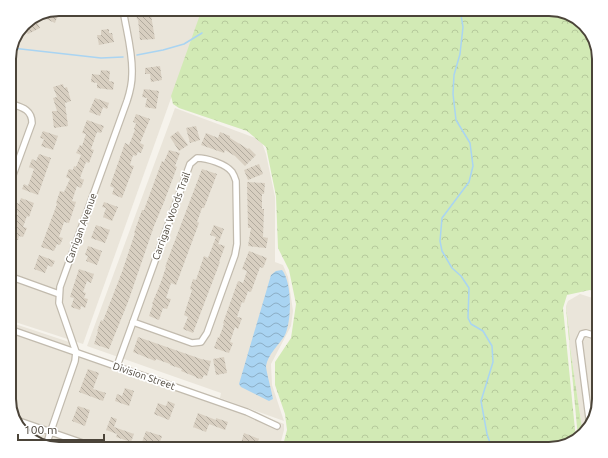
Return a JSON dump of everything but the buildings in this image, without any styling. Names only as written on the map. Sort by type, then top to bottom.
[{"type":"street","name":"Carrigan Avenue","points":[[76,352],[61,311],[59,294],[62,279],[128,101],[132,73],[123,16]]},
{"type":"street","points":[[16,105],[29,112],[32,117],[32,123],[16,167]]},
{"type":"street","name":"Carrigan Woods Trail","points":[[117,366],[190,164],[198,158],[203,158],[226,166],[232,172],[236,181],[237,244],[235,256],[207,333],[201,342],[192,343],[133,322]]},
{"type":"street","points":[[16,279],[59,294]]},
{"type":"street","name":"Division Street","points":[[16,331],[248,412],[277,426]]},
{"type":"street","points":[[591,410],[579,341],[582,334],[586,333],[592,335]]},
{"type":"street","points":[[47,440],[75,361],[76,352]]},
{"type":"street","points":[[23,422],[79,442]]},
{"type":"shaded area","points":[[53,16],[200,16],[83,344],[16,322],[17,48],[20,40],[31,27],[45,18]]},
{"type":"shaded area","points":[[175,108],[261,140],[266,154],[275,197],[275,262],[283,265],[288,277],[293,311],[291,326],[271,364],[272,385],[284,421],[220,398],[221,393],[87,346]]},
{"type":"shaded area","points":[[580,294],[592,298],[592,332],[581,330],[578,332],[576,340],[586,421],[582,427],[569,340],[566,306],[568,301]]},
{"type":"shaded area","points":[[16,324],[69,342],[71,348],[16,328]]},
{"type":"shaded area","points":[[16,334],[72,354],[72,360],[48,428],[20,418],[17,410]]},
{"type":"shaded area","points":[[586,336],[592,338],[591,409],[582,341]]},
{"type":"shaded area","points":[[79,357],[246,415],[279,430],[282,425],[269,418],[284,424],[281,442],[89,442],[54,430]]},
{"type":"shaded area","points":[[26,426],[46,433],[44,440],[33,433]]},
{"type":"shaded area","points":[[52,436],[70,442],[59,442],[50,441]]},
{"type":"green space","points":[[200,16],[555,16],[568,20],[580,28],[590,45],[592,59],[592,291],[590,290],[567,295],[563,308],[575,433],[563,440],[549,442],[284,442],[287,430],[285,414],[275,385],[275,362],[291,338],[296,304],[289,270],[278,248],[276,196],[266,147],[247,131],[179,108],[173,104],[171,96]]},
{"type":"green space","points":[[566,306],[569,340],[582,427],[577,432],[566,308]]},
{"type":"water","points":[[282,270],[288,283],[290,311],[285,335],[271,354],[266,366],[273,399],[269,401],[241,387],[239,384],[271,275],[276,271]]},
{"type":"waterway","points":[[461,16],[463,27],[460,54],[454,75],[453,94],[456,120],[470,143],[473,166],[469,182],[442,218],[440,241],[442,251],[452,268],[461,276],[469,288],[468,318],[471,324],[483,331],[492,346],[493,362],[481,401],[490,442]]},
{"type":"waterway","points":[[137,55],[184,44],[202,33]]},
{"type":"waterway","points":[[17,49],[101,58],[123,57]]}]
